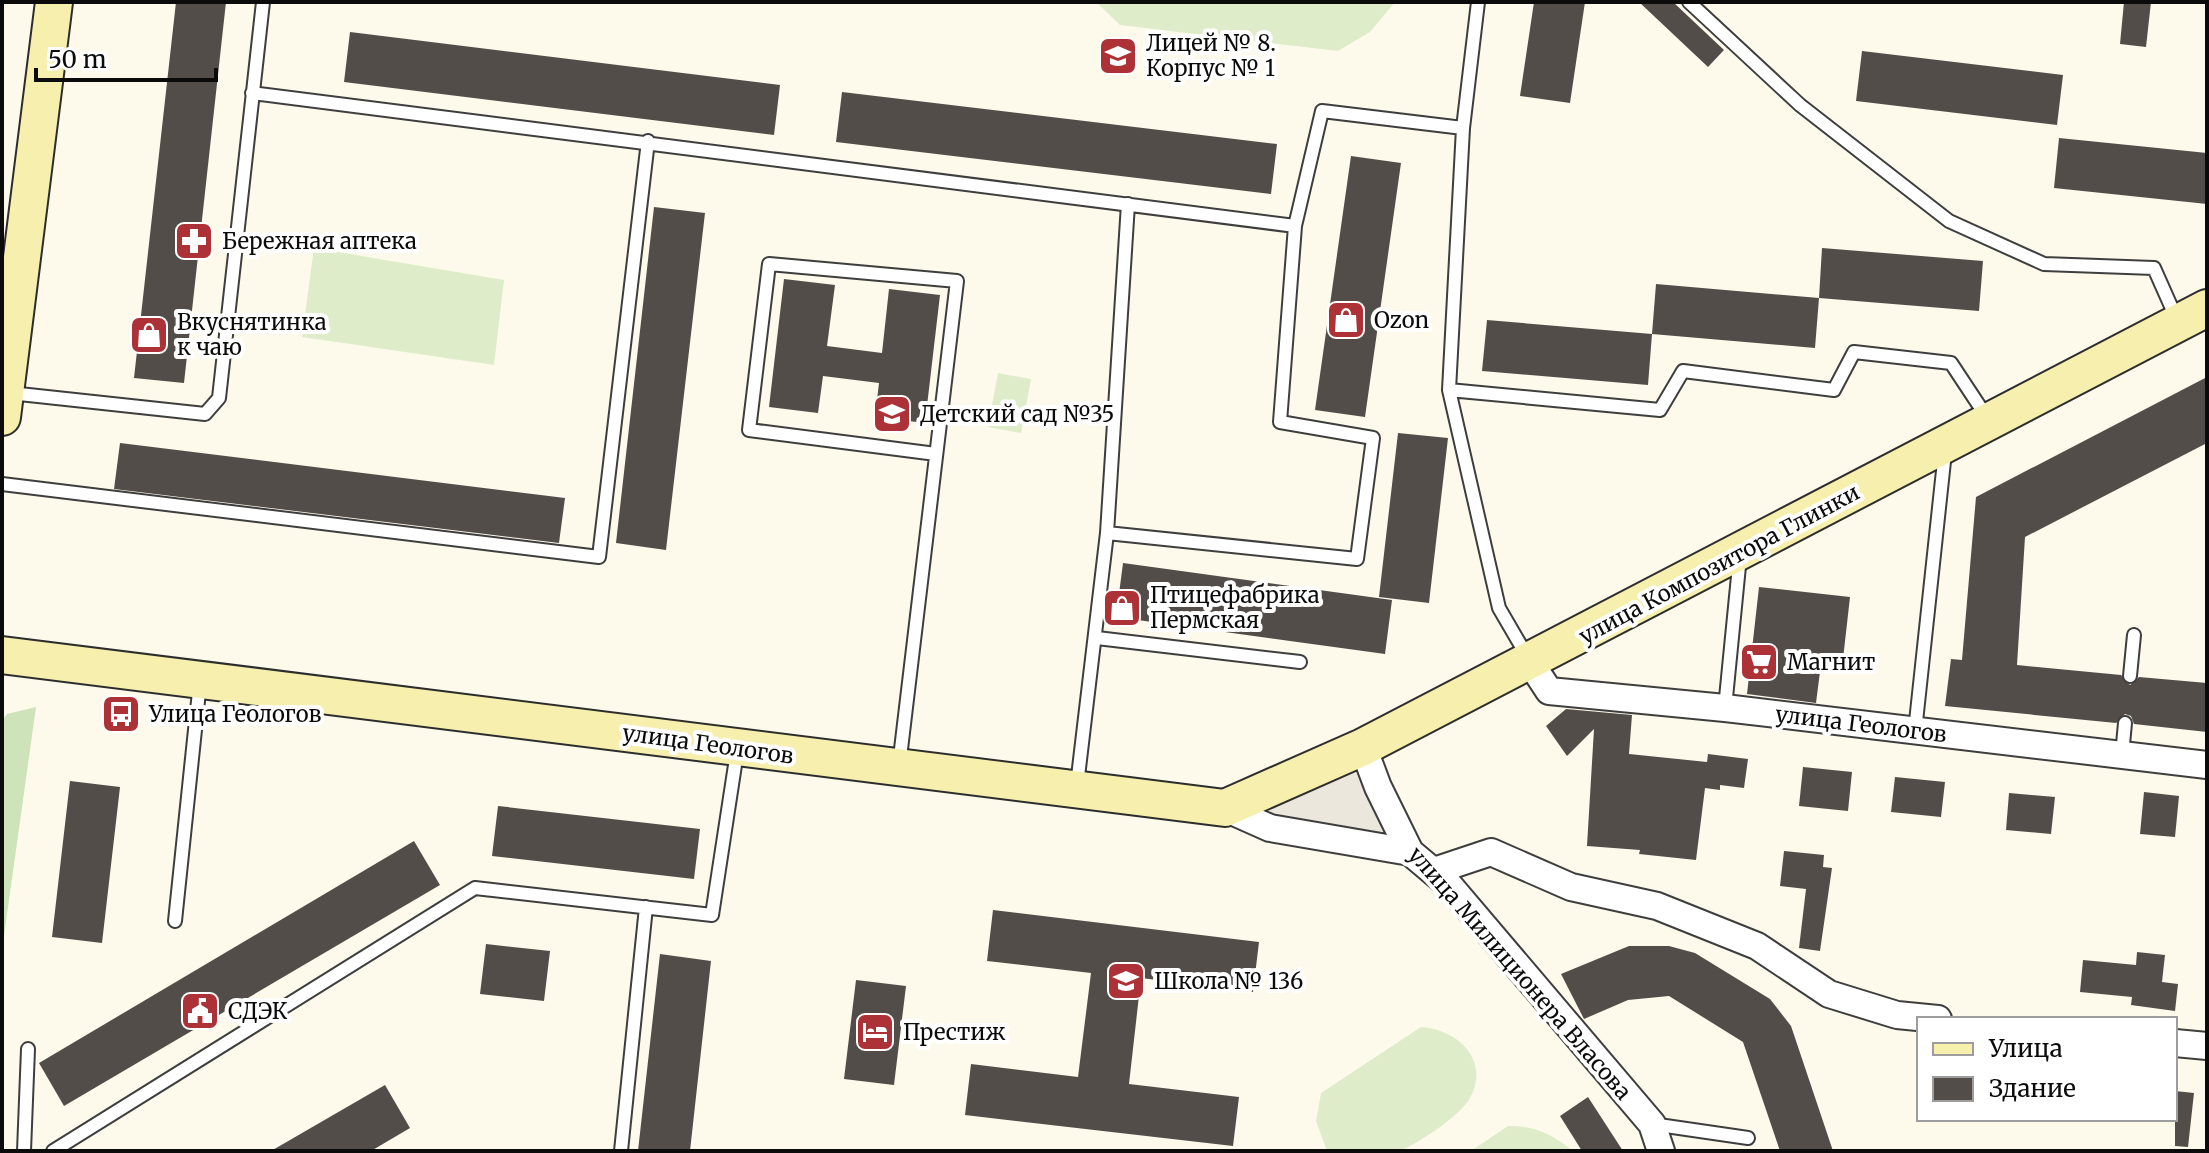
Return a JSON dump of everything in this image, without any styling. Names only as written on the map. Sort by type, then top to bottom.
[{"type":"street","points":[[3,401],[54,2]]},
{"type":"street","name":"улица Композитора Глинки","points":[[1225,808],[1363,747],[1530,662],[2193,315]]},
{"type":"street","name":"улица Геологов","points":[[2,655],[1076,792],[1225,808],[1270,828],[1410,852]]},
{"type":"street","name":"улица Геологов","points":[[1530,662],[1549,691],[1725,708],[2207,765]]},
{"type":"street","name":"улица Милиционера Власова","points":[[1363,747],[1378,787],[1410,852],[1434,871],[1652,1124],[1661,1151]]},
{"type":"street","points":[[1434,871],[1491,852],[1571,887],[1657,906],[1757,946],[1829,994],[1897,1015],[1918,1017]]},
{"type":"street","points":[[2177,1043],[2207,1046]]},
{"type":"lane","points":[[3,401],[205,414],[214,407],[219,398],[263,2]]},
{"type":"lane","points":[[1478,2],[1463,128],[1449,390],[1499,608],[1530,662]]},
{"type":"lane","points":[[1689,2],[1800,105],[1949,221],[2044,264],[2154,268],[2193,315]]},
{"type":"lane","points":[[252,93],[648,141],[1295,226]]},
{"type":"lane","points":[[1107,533],[1357,559],[1373,438],[1280,422],[1295,226],[1322,111],[1463,128]]},
{"type":"lane","points":[[2,484],[599,557],[648,141]]},
{"type":"lane","points":[[1076,792],[1097,638],[1107,533],[1128,204]]},
{"type":"lane","points":[[899,769],[957,281],[769,264],[749,430],[936,454]]},
{"type":"lane","points":[[1449,390],[1660,410],[1683,371],[1834,390],[1854,352],[1951,363],[1990,422]]},
{"type":"lane","points":[[1915,731],[1946,445]]},
{"type":"lane","points":[[1725,708],[1740,552]]},
{"type":"lane","points":[[2130,676],[2134,635]]},
{"type":"lane","points":[[1097,638],[1300,662]]},
{"type":"lane","points":[[175,921],[200,679]]},
{"type":"lane","points":[[2122,755],[2125,723]]},
{"type":"lane","points":[[53,1151],[475,888],[712,915],[738,748]]},
{"type":"lane","points":[[621,1151],[646,907]]},
{"type":"lane","points":[[24,1151],[28,1049]]},
{"type":"lane","points":[[1652,1124],[1748,1138]]},
{"type":"green space","points":[[1096,2],[1395,2],[1370,32],[1338,51],[1120,25]]},
{"type":"green space","points":[[314,248],[504,280],[494,365],[302,337]]},
{"type":"green space","points":[[998,373],[1031,379],[1021,433],[988,427]]},
{"type":"green space","points":[[36,707],[2,950],[2,721],[7,714]]},
{"type":"green space","points":[[1421,1027],[1434,1029],[1458,1040],[1473,1059],[1475,1084],[1465,1105],[1439,1127],[1402,1150],[1327,1151],[1316,1121],[1321,1093]]},
{"type":"green space","points":[[1508,1126],[1543,1132],[1573,1151],[1471,1151]]},
{"type":"shaded area","points":[[1363,747],[1410,852],[1225,808]]},
{"type":"building","points":[[176,2],[226,2],[184,383],[134,378]]},
{"type":"building","points":[[1534,2],[1585,2],[1570,103],[1520,96]]},
{"type":"building","points":[[1639,2],[1673,2],[1724,50],[1708,67]]},
{"type":"building","points":[[2124,2],[2151,2],[2146,47],[2120,44]]},
{"type":"building","points":[[350,32],[780,85],[774,135],[344,82]]},
{"type":"building","points":[[1862,51],[2063,75],[2057,125],[1856,101]]},
{"type":"building","points":[[842,92],[1277,144],[1271,194],[836,142]]},
{"type":"building","points":[[2059,138],[2207,153],[2207,204],[2054,188]]},
{"type":"building","points":[[1351,156],[1401,163],[1365,417],[1315,410]]},
{"type":"building","points":[[654,207],[705,213],[666,550],[616,543]]},
{"type":"building","points":[[1822,248],[1983,261],[1979,311],[1819,298]]},
{"type":"building","points":[[784,279],[835,285],[827,346],[882,353],[889,289],[940,295],[925,423],[875,417],[879,383],[823,376],[818,413],[769,407]]},
{"type":"building","points":[[1656,284],[1819,298],[1815,348],[1652,334]]},
{"type":"building","points":[[1487,320],[1652,334],[1648,385],[1482,371]]},
{"type":"building","points":[[2207,377],[2207,443],[2025,537],[2017,665],[2121,675],[2130,685],[2139,677],[2207,683],[2207,732],[2134,724],[2131,716],[2125,714],[2116,723],[1945,706],[1951,659],[1962,660],[1976,497]]},
{"type":"building","points":[[1398,433],[1448,438],[1429,603],[1379,597]]},
{"type":"building","points":[[120,443],[565,498],[559,543],[114,489]]},
{"type":"building","points":[[1123,563],[1392,600],[1385,654],[1116,617]]},
{"type":"building","points":[[1759,587],[1850,597],[1843,659],[1822,656],[1816,703],[1747,694]]},
{"type":"building","points":[[1566,709],[1632,715],[1629,754],[1707,762],[1708,754],[1748,759],[1744,788],[1720,785],[1720,790],[1705,788],[1696,860],[1639,854],[1640,850],[1587,846],[1594,729],[1567,756],[1546,726]]},
{"type":"building","points":[[1803,767],[1852,772],[1848,811],[1799,806]]},
{"type":"building","points":[[1895,777],[1945,782],[1941,817],[1891,812]]},
{"type":"building","points":[[70,781],[120,787],[102,943],[52,937]]},
{"type":"building","points":[[2144,792],[2179,796],[2175,837],[2140,834]]},
{"type":"building","points":[[2009,793],[2055,797],[2051,834],[2006,830]]},
{"type":"building","points":[[498,806],[700,829],[694,879],[492,856]]},
{"type":"building","points":[[414,841],[440,885],[64,1106],[39,1063]]},
{"type":"building","points":[[1784,851],[1824,855],[1823,867],[1832,868],[1820,951],[1799,948],[1806,889],[1780,886]]},
{"type":"building","points":[[993,910],[1259,942],[1253,992],[1141,978],[1129,1084],[1239,1097],[1233,1146],[965,1115],[971,1064],[1078,1077],[1091,973],[987,961]]},
{"type":"building","points":[[486,944],[550,951],[544,1001],[480,994]]},
{"type":"building","points":[[1629,946],[1669,946],[1695,953],[1770,999],[1791,1026],[1833,1151],[1780,1151],[1743,1042],[1669,996],[1628,1000],[1584,1019],[1561,974]]},
{"type":"building","points":[[2137,952],[2165,955],[2162,982],[2178,984],[2175,1011],[2131,1005],[2132,997],[2080,992],[2083,960],[2136,965]]},
{"type":"building","points":[[660,954],[711,961],[690,1151],[638,1151]]},
{"type":"building","name":"Престиж","points":[[856,980],[906,986],[894,1085],[844,1079]]},
{"type":"building","points":[[385,1085],[410,1128],[371,1151],[271,1151]]},
{"type":"building","points":[[2177,1091],[2194,1093],[2188,1147],[2175,1146]]},
{"type":"building","points":[[1588,1097],[1623,1151],[1582,1151],[1560,1116]]},
{"type":"place","name":"Лицей № 8. Корпус № 1","points":[[1118,56]]},
{"type":"place","name":"Бережная аптека","points":[[194,241]]},
{"type":"place","name":"Ozon","points":[[1346,320]]},
{"type":"place","name":"Вкуснятинка к чаю","points":[[149,335]]},
{"type":"place","name":"Детский сад №35","points":[[892,414]]},
{"type":"place","name":"Птицефабрика Пермская","points":[[1122,608]]},
{"type":"place","name":"Магнит","points":[[1759,662]]},
{"type":"place","name":"Улица Геологов","points":[[121,714]]},
{"type":"place","name":"Школа № 136","points":[[1126,981]]},
{"type":"place","name":"СДЭК","points":[[200,1011]]},
{"type":"place","name":"Престиж","points":[[875,1032]]}]
